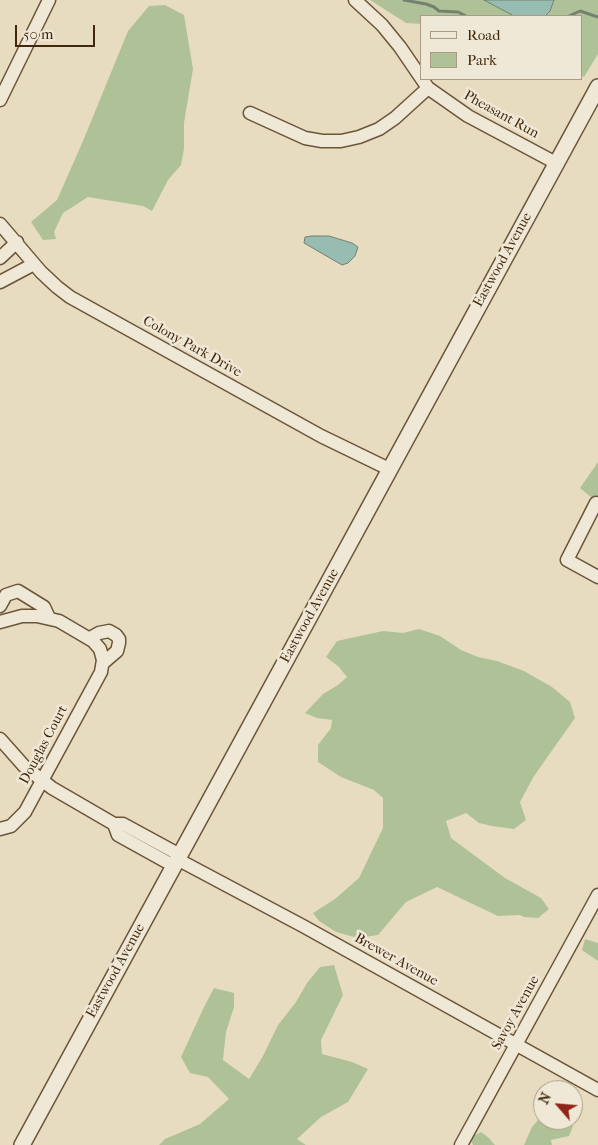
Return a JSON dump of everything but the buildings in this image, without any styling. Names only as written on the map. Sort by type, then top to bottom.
[{"type":"street","points":[[0,100],[49,0]]},
{"type":"street","name":"Pheasant Run","points":[[355,0],[382,26],[400,47],[420,76]]},
{"type":"street","name":"Pheasant Run","points":[[423,80],[428,88],[468,116],[556,163]]},
{"type":"street","name":"Eastwood Avenue","points":[[22,1145],[598,87]]},
{"type":"street","points":[[250,113],[305,138],[322,141],[341,141],[359,137],[379,128],[395,118],[428,88]]},
{"type":"street","name":"Colony Park Drive","points":[[0,224],[34,264],[70,297],[321,436],[389,469]]},
{"type":"street","points":[[0,258],[17,242]]},
{"type":"street","points":[[0,282],[34,264]]},
{"type":"street","points":[[596,503],[567,560],[598,577]]},
{"type":"street","points":[[0,606],[6,595],[18,592],[40,603],[49,618]]},
{"type":"street","points":[[0,622],[22,616],[49,618],[90,638],[100,649],[103,663]]},
{"type":"street","name":"Douglas Court","points":[[0,829],[11,826],[21,818],[101,672],[103,663],[117,651],[119,639],[109,631],[98,633],[90,638]]},
{"type":"street","name":"Brewer Avenue","points":[[0,739],[24,766],[42,781],[68,799],[114,824],[118,835],[177,860],[303,926],[598,1090]]},
{"type":"street","name":"Savoy Avenue","points":[[461,1145],[598,895]]},
{"type":"green space","points":[[370,0],[598,0],[598,54],[583,76],[583,15],[420,15],[420,24],[406,23]]},
{"type":"green space","points":[[165,5],[184,15],[193,69],[184,123],[184,149],[181,165],[168,180],[152,211],[143,206],[88,197],[63,213],[54,232],[56,239],[43,240],[31,222],[57,200],[128,31],[149,6]]},
{"type":"green space","points":[[598,462],[598,503],[580,488]]},
{"type":"green space","points":[[419,629],[440,636],[461,650],[478,657],[497,661],[524,671],[552,687],[570,702],[575,718],[534,776],[520,802],[526,820],[514,829],[479,823],[466,813],[446,821],[451,838],[505,878],[541,898],[549,909],[538,918],[520,915],[498,916],[437,887],[406,902],[378,935],[358,938],[336,932],[319,921],[313,913],[335,899],[359,878],[383,828],[383,798],[374,790],[341,777],[318,762],[318,745],[331,728],[332,720],[317,718],[305,713],[323,694],[347,677],[339,667],[326,657],[337,641],[383,631],[403,633]]},
{"type":"green space","points":[[585,939],[598,943],[598,961],[582,950]]},
{"type":"green space","points":[[334,965],[343,995],[321,1040],[322,1054],[352,1062],[368,1069],[348,1102],[321,1117],[297,1139],[306,1145],[159,1145],[165,1139],[200,1124],[229,1099],[208,1077],[190,1073],[181,1057],[214,988],[234,993],[234,1007],[226,1032],[223,1060],[249,1079],[278,1025],[296,1002],[307,983],[320,967]]},
{"type":"green space","points":[[533,1126],[533,1130],[571,1130],[569,1136],[551,1140],[552,1145],[524,1145]]},
{"type":"green space","points":[[481,1132],[495,1145],[473,1145],[470,1138]]},
{"type":"water","points":[[484,0],[554,0],[550,11],[546,15],[512,15]]},
{"type":"water","points":[[329,236],[352,243],[358,247],[355,256],[348,263],[342,265],[304,243],[305,237]]},
{"type":"waterway","points":[[404,0],[426,4],[439,11],[458,12],[464,15]]},
{"type":"waterway","points":[[571,15],[580,11],[598,17]]}]
